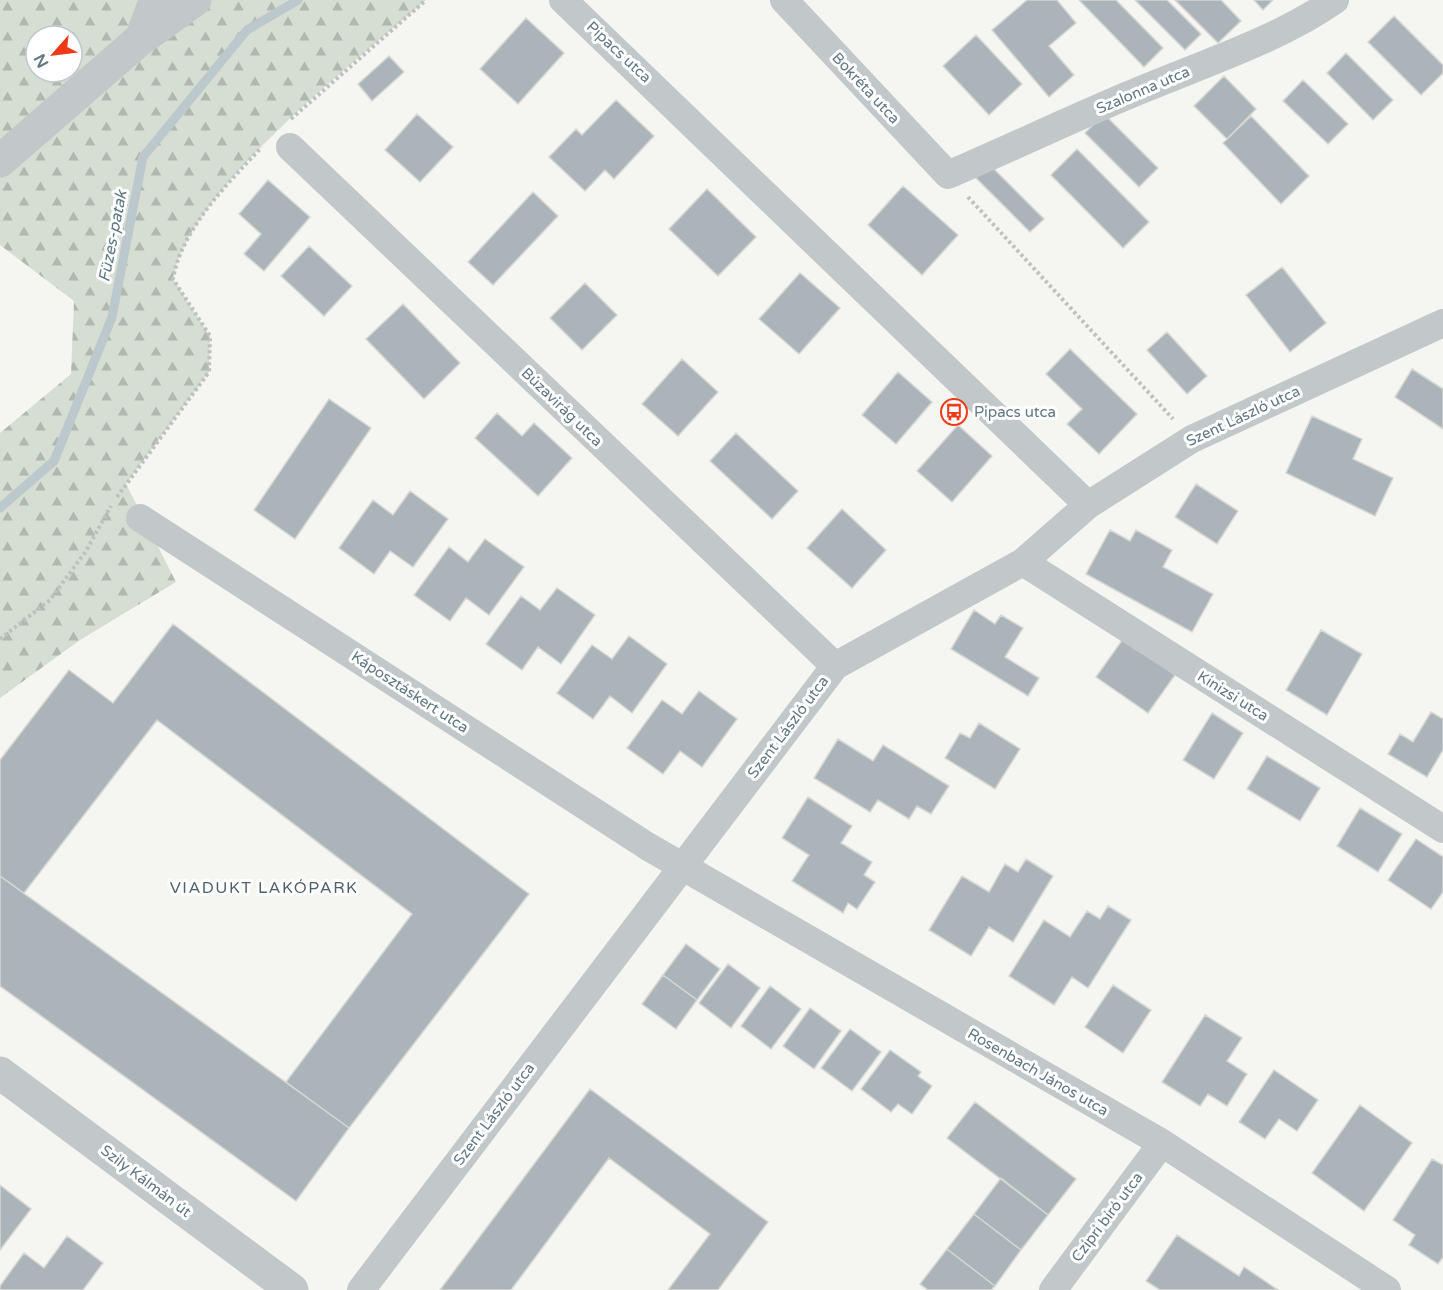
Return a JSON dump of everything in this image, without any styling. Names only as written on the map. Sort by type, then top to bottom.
[{"type":"street","points":[[137,42],[153,0]]},
{"type":"street","points":[[0,161],[137,42],[195,0]]},
{"type":"street","name":"Pipacs utca","points":[[563,0],[1088,505]]},
{"type":"street","name":"Bokréta utca","points":[[784,0],[948,176]]},
{"type":"street","name":"Szalonna utca","points":[[948,176],[1137,91],[1206,64],[1317,12],[1335,0]]},
{"type":"street","name":"Búzavirág utca","points":[[281,137],[835,666]]},
{"type":"street","name":"Szent László utca","points":[[361,1290],[835,666],[1023,562],[1088,505],[1192,439],[1443,323]]},
{"type":"street","name":"Káposztáskert utca","points":[[140,518],[681,867]]},
{"type":"street","name":"Kinizsi utca","points":[[1023,562],[1443,829]]},
{"type":"street","name":"Rosenbach János utca","points":[[681,867],[1162,1143],[1387,1290]]},
{"type":"street","name":"Szily Kálmán út","points":[[0,1073],[292,1290]]},
{"type":"street","name":"Czipri bíró utca","points":[[1053,1290],[1162,1143]]},
{"type":"path","points":[[0,639],[50,600],[86,551],[116,498],[209,372],[210,336],[173,279],[176,261],[215,197],[426,0]]},
{"type":"path","points":[[948,176],[1192,439]]},
{"type":"green space","points":[[0,0],[426,0],[279,129],[241,168],[209,207],[185,244],[173,279],[210,336],[209,372],[126,484],[176,582],[80,640],[0,698],[0,433],[71,374],[74,301],[0,245]]},
{"type":"building","points":[[1027,0],[1057,0],[1076,23],[1049,46],[1074,75],[1049,97],[992,30]]},
{"type":"building","points":[[1079,0],[1116,0],[1163,48],[1144,67]]},
{"type":"building","points":[[1135,0],[1167,0],[1201,34],[1185,50]]},
{"type":"building","points":[[1175,0],[1221,0],[1241,21],[1218,43]]},
{"type":"building","points":[[1254,0],[1273,0],[1263,10]]},
{"type":"building","points":[[1394,16],[1443,65],[1443,73],[1421,95],[1368,42]]},
{"type":"building","points":[[526,18],[564,53],[518,104],[480,69]]},
{"type":"building","points":[[976,35],[1022,84],[989,115],[943,66]]},
{"type":"building","points":[[1346,53],[1393,100],[1373,120],[1327,73]]},
{"type":"building","points":[[389,56],[404,72],[372,101],[358,84]]},
{"type":"building","points":[[1224,76],[1256,109],[1227,139],[1194,106]]},
{"type":"building","points":[[1303,80],[1348,124],[1328,144],[1283,101]]},
{"type":"building","points":[[616,100],[654,136],[614,179],[605,170],[585,191],[549,157],[576,129],[582,135]]},
{"type":"building","points":[[417,114],[453,147],[420,182],[385,150]]},
{"type":"building","points":[[1104,114],[1158,168],[1139,187],[1085,133]]},
{"type":"building","points":[[1251,116],[1309,176],[1281,204],[1223,143]]},
{"type":"building","points":[[1077,149],[1149,222],[1123,248],[1051,175]]},
{"type":"building","points":[[989,164],[1044,219],[1030,232],[976,178]]},
{"type":"building","points":[[268,180],[310,217],[264,271],[244,254],[261,234],[239,214]]},
{"type":"building","points":[[903,186],[958,235],[922,275],[868,225]]},
{"type":"building","points":[[707,189],[756,237],[718,276],[669,229]]},
{"type":"building","points":[[533,192],[558,216],[493,285],[468,262]]},
{"type":"building","points":[[309,246],[352,286],[324,316],[281,276]]},
{"type":"building","points":[[1282,267],[1326,323],[1290,352],[1246,295]]},
{"type":"building","points":[[800,273],[840,308],[799,354],[759,319]]},
{"type":"building","points":[[585,283],[617,315],[582,350],[550,318]]},
{"type":"building","points":[[403,304],[460,363],[424,399],[366,339]]},
{"type":"building","points":[[1167,332],[1207,376],[1187,394],[1147,350]]},
{"type":"building","points":[[1070,349],[1137,414],[1099,454],[1067,424],[1082,409],[1046,374]]},
{"type":"building","points":[[682,359],[718,392],[678,436],[642,404]]},
{"type":"building","points":[[1412,369],[1443,389],[1443,429],[1395,397]]},
{"type":"building","points":[[898,372],[932,402],[896,444],[862,415]]},
{"type":"building","points":[[329,399],[371,428],[295,539],[254,510]]},
{"type":"building","points":[[497,413],[522,436],[534,423],[572,458],[538,496],[475,438]]},
{"type":"building","points":[[1312,416],[1362,439],[1353,459],[1393,478],[1375,516],[1286,473]]},
{"type":"building","points":[[958,425],[992,456],[952,502],[917,471]]},
{"type":"building","points":[[736,433],[798,491],[772,519],[710,461]]},
{"type":"building","points":[[1196,484],[1238,511],[1217,544],[1175,517]]},
{"type":"building","points":[[410,491],[448,519],[413,567],[390,551],[374,574],[339,548],[373,500],[393,515]]},
{"type":"building","points":[[842,509],[886,550],[852,588],[807,548]]},
{"type":"building","points":[[1110,530],[1130,541],[1136,530],[1172,550],[1163,567],[1213,594],[1192,632],[1086,574]]},
{"type":"building","points":[[485,539],[524,567],[489,615],[466,598],[450,621],[414,595],[449,547],[468,562]]},
{"type":"building","points":[[557,588],[595,615],[561,664],[538,647],[522,670],[486,644],[521,596],[540,610]]},
{"type":"building","points":[[974,610],[995,624],[1001,615],[1023,628],[1005,657],[1039,678],[1028,696],[951,649]]},
{"type":"building","points":[[173,624],[529,894],[349,1128],[286,1082],[412,914],[157,720],[24,893],[0,876],[0,760],[69,670],[113,703]]},
{"type":"building","points":[[1321,630],[1362,654],[1327,715],[1286,690]]},
{"type":"building","points":[[629,636],[667,664],[632,713],[610,696],[593,719],[557,693],[592,645],[612,659]]},
{"type":"building","points":[[1123,639],[1175,675],[1148,713],[1096,677]]},
{"type":"building","points":[[699,691],[737,719],[702,767],[680,751],[663,774],[627,748],[662,700],[682,714]]},
{"type":"building","points":[[1431,712],[1443,719],[1443,750],[1427,777],[1388,754],[1400,734],[1413,742]]},
{"type":"building","points":[[1212,713],[1243,733],[1214,779],[1183,760]]},
{"type":"building","points":[[979,723],[1020,749],[995,789],[945,758],[960,733],[970,738]]},
{"type":"building","points":[[838,739],[873,761],[883,745],[949,786],[931,814],[917,806],[909,819],[878,800],[870,812],[814,778]]},
{"type":"building","points":[[1267,756],[1320,788],[1300,821],[1247,789]]},
{"type":"building","points":[[808,797],[852,826],[841,843],[872,862],[864,875],[875,882],[857,909],[848,903],[843,913],[792,881],[809,855],[782,838]]},
{"type":"building","points":[[1360,808],[1402,834],[1378,872],[1337,846]]},
{"type":"building","points":[[1416,839],[1443,857],[1443,892],[1431,909],[1388,880]]},
{"type":"building","points":[[1026,859],[1053,876],[1013,942],[989,927],[971,956],[929,930],[962,876],[989,892],[1005,864],[1018,872]]},
{"type":"building","points":[[0,876],[349,1128],[296,1201],[0,986]]},
{"type":"building","points":[[1108,906],[1131,920],[1088,988],[1072,977],[1054,1005],[1009,976],[1044,920],[1070,937],[1087,911],[1100,919]]},
{"type":"building","points":[[686,944],[720,969],[697,1000],[663,975]]},
{"type":"building","points":[[728,964],[760,988],[731,1028],[699,1003]]},
{"type":"building","points":[[663,975],[697,1000],[676,1029],[642,1004]]},
{"type":"building","points":[[1113,985],[1151,1010],[1123,1053],[1085,1027]]},
{"type":"building","points":[[770,986],[801,1009],[771,1049],[741,1026]]},
{"type":"building","points":[[810,1008],[841,1031],[814,1069],[783,1046]]},
{"type":"building","points":[[1205,1015],[1242,1038],[1227,1061],[1247,1074],[1227,1106],[1208,1094],[1200,1106],[1162,1082]]},
{"type":"building","points":[[850,1029],[881,1052],[852,1091],[821,1068]]},
{"type":"building","points":[[890,1050],[921,1072],[918,1076],[932,1086],[912,1114],[898,1104],[891,1112],[861,1089]]},
{"type":"building","points":[[1274,1070],[1318,1100],[1297,1131],[1279,1119],[1265,1139],[1239,1122]]},
{"type":"building","points":[[590,1089],[768,1222],[718,1290],[668,1290],[710,1234],[609,1158],[511,1290],[440,1290]]},
{"type":"building","points":[[975,1102],[1076,1179],[1048,1215],[947,1138]]},
{"type":"building","points":[[1360,1105],[1412,1143],[1364,1211],[1312,1173]]},
{"type":"building","points":[[1432,1159],[1443,1165],[1443,1257],[1438,1264],[1409,1245],[1415,1235],[1393,1220]]},
{"type":"building","points":[[1001,1178],[1048,1215],[1021,1250],[974,1214]]},
{"type":"building","points":[[0,1185],[31,1209],[0,1250]]},
{"type":"building","points":[[974,1214],[1021,1250],[995,1286],[947,1249]]},
{"type":"building","points":[[1177,1235],[1239,1276],[1244,1267],[1278,1290],[1160,1290],[1146,1281]]},
{"type":"building","points":[[67,1236],[103,1263],[83,1290],[0,1290],[0,1286],[24,1253],[44,1268]]},
{"type":"building","points":[[947,1249],[995,1286],[991,1290],[928,1290],[920,1284]]},
{"type":"waterway","name":"Füzes-patak","points":[[0,508],[54,461],[112,317],[143,157],[247,30],[298,0]]},
{"type":"place","name":"Pipacs utca","points":[[954,412]]},
{"type":"district","name":"VIADUKT LAKÓPARK","points":[[264,887]]}]
